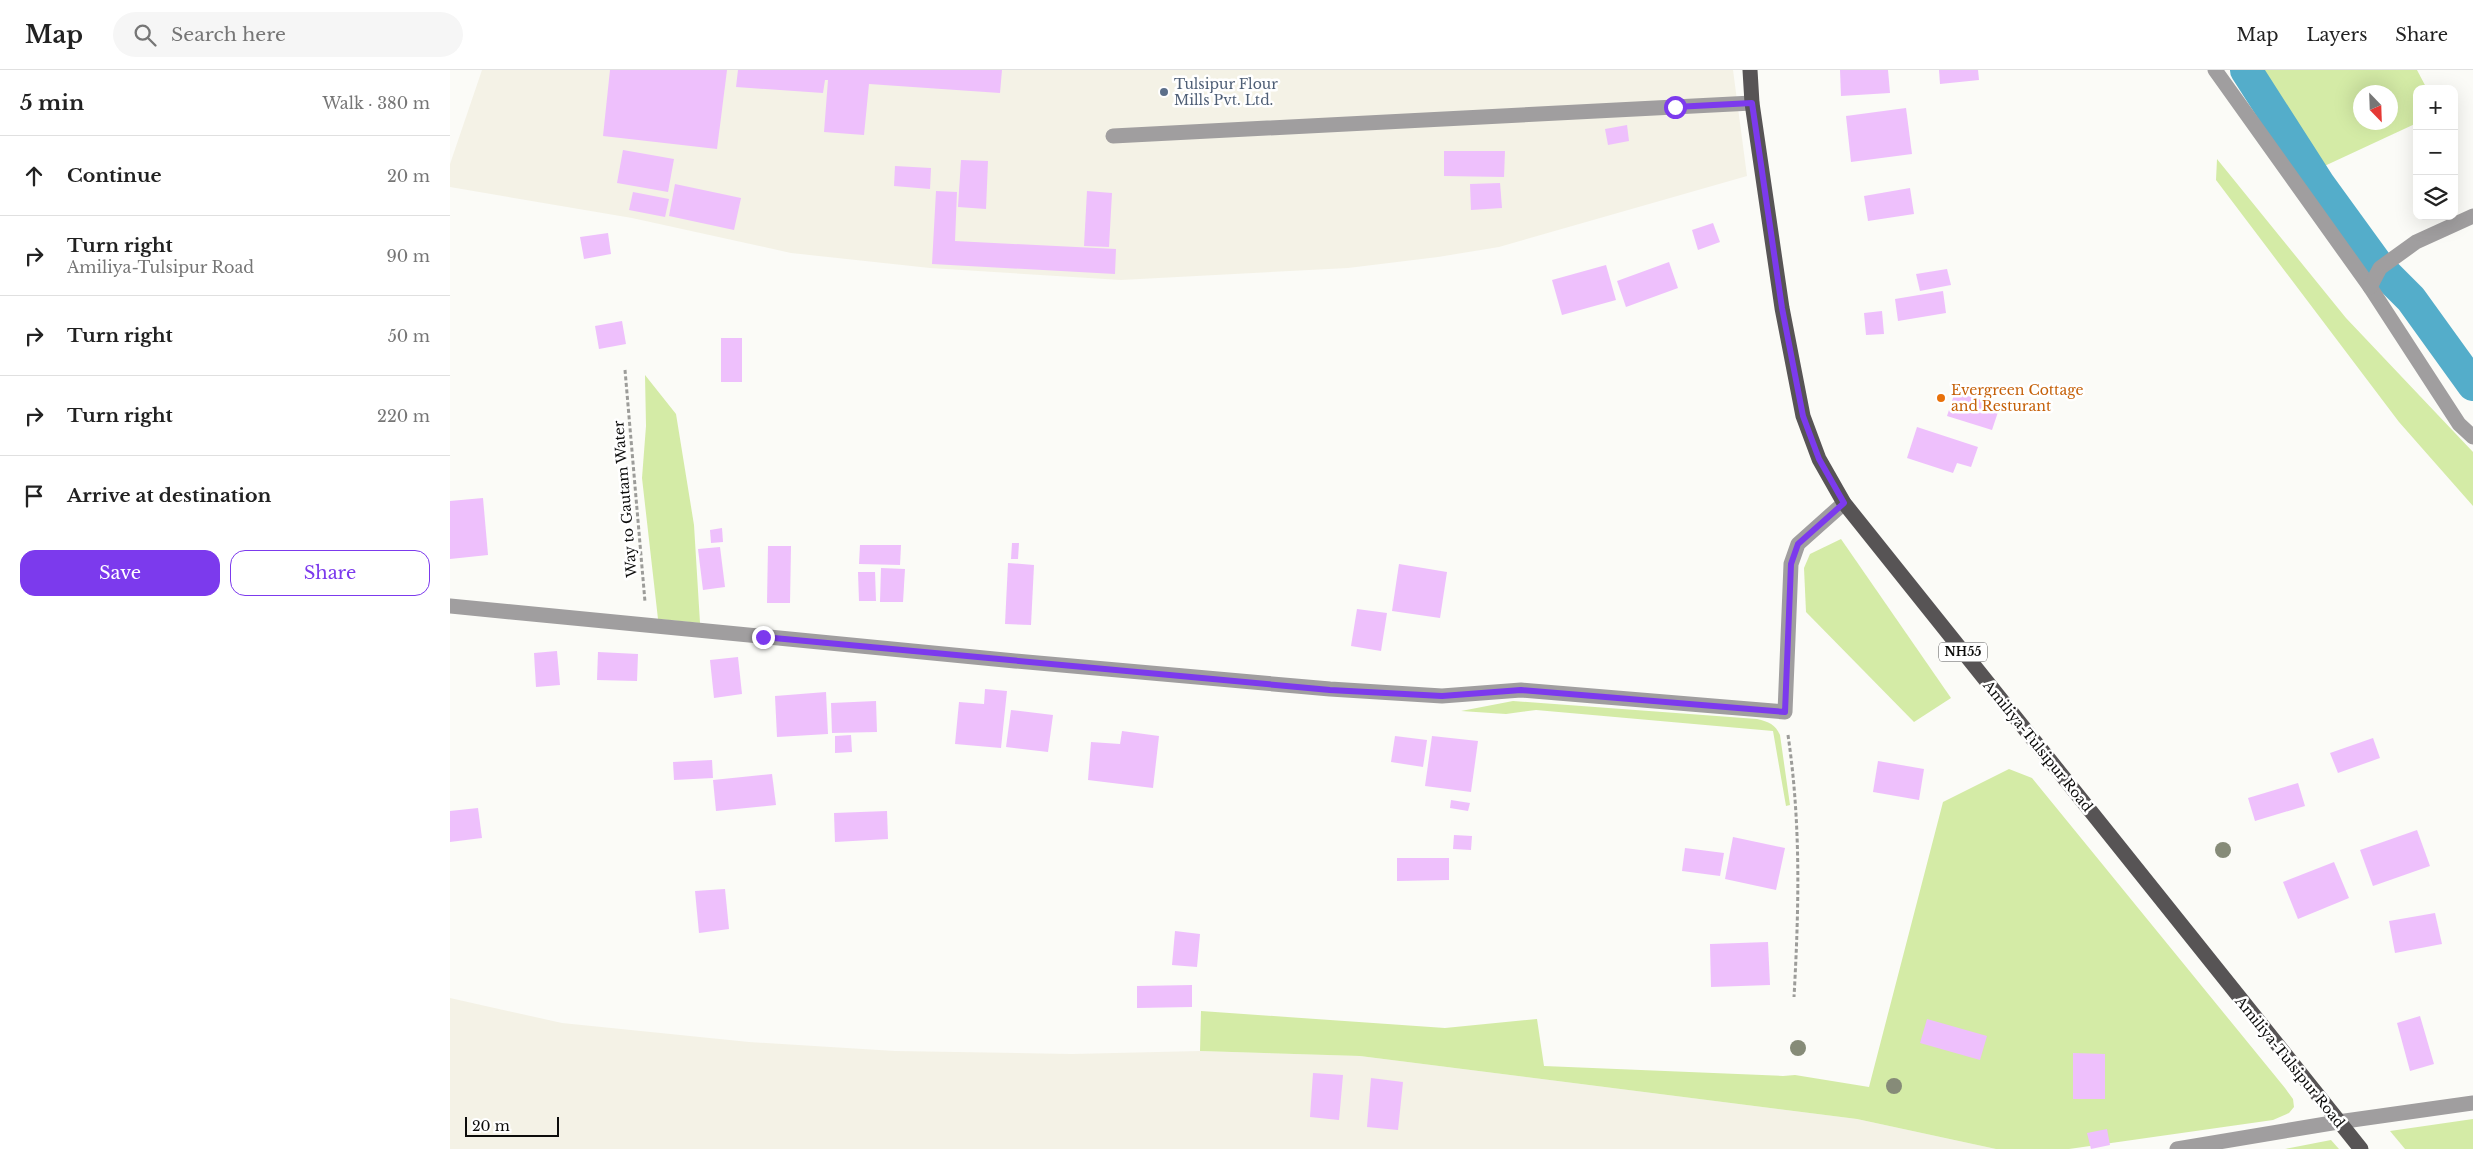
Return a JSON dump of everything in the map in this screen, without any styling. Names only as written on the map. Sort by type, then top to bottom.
[{"type":"main road","name":"Amiliya-Tulsipur Road","points":[[1750,70],[1752,103],[1782,308],[1803,416],[1819,459],[1844,503],[2361,1149]]},
{"type":"street","points":[[2215,70],[2370,287],[2459,424],[2473,438]]},
{"type":"street","points":[[1113,136],[1752,103]]},
{"type":"street","points":[[2370,287],[2380,268],[2416,242],[2473,216]]},
{"type":"street","points":[[450,606],[1330,690],[1442,696],[1521,690],[1785,712],[1791,564],[1798,544],[1844,503]]},
{"type":"street","points":[[2177,1149],[2338,1122],[2473,1103]]},
{"type":"path","name":"Way to Gautam Water","points":[[625,370],[647,625]]},
{"type":"path","points":[[1785,712],[1796,791],[1799,900],[1794,997]]},
{"type":"shaded area","points":[[482,70],[1733,70],[1747,176],[1499,247],[1438,257],[1348,268],[1121,280],[930,268],[791,253],[632,218],[450,187],[450,164]]},
{"type":"shaded area","points":[[450,998],[562,1023],[749,1042],[895,1051],[1072,1054],[1200,1051],[1360,1056],[1857,1119],[1996,1149],[450,1149]]},
{"type":"green space","points":[[2251,70],[2417,70],[2425,85],[2413,85],[2413,125],[2318,169]]},
{"type":"green space","points":[[2217,159],[2346,318],[2473,452],[2473,506],[2399,422],[2216,180]]},
{"type":"green space","points":[[645,375],[676,414],[694,525],[700,623],[658,619],[642,478],[646,426]]},
{"type":"green space","points":[[1841,539],[1951,698],[1914,722],[1806,612],[1804,568],[1810,554]]},
{"type":"green space","points":[[1513,701],[1765,721],[1774,726],[1780,735],[1790,805],[1786,806],[1773,731],[1536,710],[1506,714],[1461,711]]},
{"type":"green space","points":[[2009,769],[2032,778],[2285,1088],[2293,1099],[2294,1107],[2289,1113],[2273,1120],[2069,1149],[1996,1149],[1857,1119],[1360,1056],[1200,1051],[1201,1011],[1445,1028],[1537,1019],[1544,1066],[1795,1075],[1869,1087],[1943,802]]},
{"type":"green space","points":[[2473,1119],[2473,1149],[2405,1149],[2390,1131]]},
{"type":"green space","points":[[2331,1140],[2339,1149],[2285,1149]]},
{"type":"building","points":[[610,70],[727,70],[717,149],[603,136]]},
{"type":"building","points":[[738,70],[1002,70],[1000,93],[869,84],[864,135],[824,132],[828,80],[825,80],[823,93],[736,87]]},
{"type":"building","points":[[1840,70],[1888,70],[1890,93],[1841,96]]},
{"type":"building","points":[[1939,70],[1978,70],[1979,80],[1940,84]]},
{"type":"building","points":[[1906,108],[1912,154],[1851,162],[1846,116]]},
{"type":"building","points":[[1627,125],[1629,141],[1608,145],[1605,129]]},
{"type":"building","points":[[623,150],[674,159],[668,192],[617,183]]},
{"type":"building","points":[[1444,151],[1505,151],[1504,177],[1444,176]]},
{"type":"building","points":[[961,160],[988,161],[986,209],[958,207]]},
{"type":"building","points":[[895,166],[931,168],[930,189],[894,186]]},
{"type":"building","points":[[1500,183],[1502,208],[1471,210],[1470,184]]},
{"type":"building","points":[[675,184],[741,198],[734,230],[669,216]]},
{"type":"building","points":[[1910,188],[1914,214],[1868,221],[1864,196]]},
{"type":"building","points":[[936,191],[957,192],[955,241],[1116,249],[1115,274],[932,264]]},
{"type":"building","points":[[1087,191],[1112,193],[1109,247],[1084,246]]},
{"type":"building","points":[[633,192],[669,199],[665,217],[629,210]]},
{"type":"building","points":[[1713,223],[1720,242],[1698,250],[1692,230]]},
{"type":"building","points":[[608,233],[611,254],[584,259],[580,237]]},
{"type":"building","points":[[1669,262],[1678,288],[1626,307],[1617,281]]},
{"type":"building","points":[[1606,265],[1616,300],[1562,315],[1552,280]]},
{"type":"building","points":[[1947,269],[1951,285],[1920,291],[1916,274]]},
{"type":"building","points":[[1943,291],[1946,313],[1898,321],[1895,299]]},
{"type":"building","points":[[1882,311],[1884,334],[1866,335],[1864,313]]},
{"type":"building","points":[[622,321],[626,344],[599,349],[595,326]]},
{"type":"building","points":[[721,338],[742,338],[742,382],[721,382]]},
{"type":"building","points":[[1955,392],[2000,406],[1992,430],[1947,416]]},
{"type":"building","points":[[1917,427],[1978,447],[1971,467],[1957,463],[1953,473],[1907,458]]},
{"type":"building","points":[[483,498],[488,555],[450,559],[450,501]]},
{"type":"building","points":[[722,528],[723,542],[711,543],[710,530]]},
{"type":"building","points":[[1012,543],[1019,543],[1018,559],[1011,559]]},
{"type":"building","points":[[860,545],[901,545],[900,565],[859,564]]},
{"type":"building","points":[[768,546],[791,546],[790,603],[767,603]]},
{"type":"building","points":[[720,547],[725,587],[703,590],[698,549]]},
{"type":"building","points":[[1008,563],[1034,565],[1031,625],[1005,624]]},
{"type":"building","points":[[1399,564],[1447,572],[1440,618],[1392,611]]},
{"type":"building","points":[[881,568],[905,569],[903,602],[880,602]]},
{"type":"building","points":[[858,572],[875,572],[876,601],[859,601]]},
{"type":"building","points":[[1357,609],[1387,613],[1381,651],[1351,646]]},
{"type":"building","points":[[557,651],[560,685],[536,687],[534,653]]},
{"type":"building","points":[[598,652],[638,654],[637,681],[597,680]]},
{"type":"building","points":[[738,657],[742,694],[714,698],[710,660]]},
{"type":"building","points":[[985,689],[1007,691],[1001,748],[955,744],[959,702],[984,704]]},
{"type":"building","points":[[826,692],[828,734],[777,737],[775,696]]},
{"type":"building","points":[[876,701],[877,732],[832,733],[831,703]]},
{"type":"building","points":[[1011,710],[1053,715],[1048,752],[1006,747]]},
{"type":"building","points":[[1122,731],[1159,736],[1153,788],[1088,780],[1091,742],[1120,744]]},
{"type":"building","points":[[851,735],[852,752],[835,753],[835,736]]},
{"type":"building","points":[[1395,736],[1427,740],[1423,767],[1391,762]]},
{"type":"building","points":[[1432,736],[1478,741],[1471,792],[1425,786]]},
{"type":"building","points":[[2373,738],[2380,758],[2338,773],[2330,753]]},
{"type":"building","points":[[712,760],[713,778],[674,780],[673,762]]},
{"type":"building","points":[[1878,761],[1924,769],[1919,800],[1873,792]]},
{"type":"building","points":[[772,774],[776,805],[716,811],[713,780]]},
{"type":"building","points":[[2298,783],[2305,806],[2255,821],[2248,798]]},
{"type":"building","points":[[1451,800],[1470,803],[1468,811],[1450,808]]},
{"type":"building","points":[[478,808],[482,838],[450,842],[450,811]]},
{"type":"building","points":[[887,811],[888,839],[835,842],[834,813]]},
{"type":"building","points":[[2417,830],[2430,866],[2373,886],[2360,850]]},
{"type":"building","points":[[1454,835],[1472,836],[1471,850],[1453,849]]},
{"type":"building","points":[[1733,837],[1785,848],[1776,890],[1725,879]]},
{"type":"building","points":[[1685,848],[1724,853],[1720,876],[1682,871]]},
{"type":"building","points":[[1397,858],[1449,858],[1449,880],[1397,881]]},
{"type":"building","points":[[2334,862],[2349,898],[2298,919],[2283,882]]},
{"type":"building","points":[[725,889],[729,929],[699,933],[695,891]]},
{"type":"building","points":[[2435,913],[2442,944],[2395,953],[2389,921]]},
{"type":"building","points":[[1175,931],[1200,934],[1197,967],[1172,965]]},
{"type":"building","points":[[1768,942],[1770,985],[1711,987],[1710,944]]},
{"type":"building","points":[[1192,985],[1192,1007],[1137,1008],[1137,986]]},
{"type":"building","points":[[2420,1016],[2434,1064],[2410,1071],[2397,1023]]},
{"type":"building","points":[[1927,1019],[1987,1036],[1980,1060],[1920,1043]]},
{"type":"building","points":[[2073,1053],[2105,1054],[2105,1099],[2073,1099]]},
{"type":"building","points":[[1313,1073],[1343,1075],[1339,1120],[1310,1117]]},
{"type":"building","points":[[1371,1078],[1403,1082],[1398,1130],[1367,1127]]},
{"type":"building","points":[[2107,1129],[2110,1145],[2091,1149],[2087,1133]]},
{"type":"waterway","points":[[2246,70],[2319,184],[2380,268],[2411,299],[2473,385]]},
{"type":"place","name":"Tulsipur Flour Mills Pvt. Ltd.","points":[[1164,92]]},
{"type":"place","name":"Evergreen Cottage and Resturant","points":[[1941,398]]},
{"type":"route","points":[[763,637],[1330,690],[1442,696],[1521,690],[1785,712],[1791,564],[1798,544],[1844,503],[1819,459],[1803,416],[1782,308],[1752,103],[1675,107]]}]
